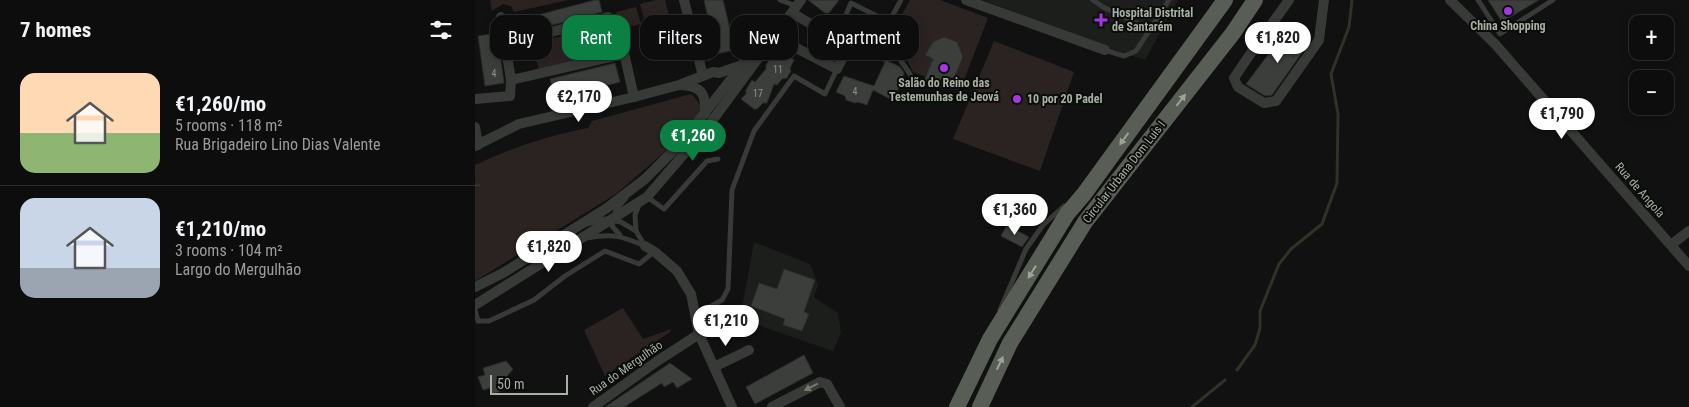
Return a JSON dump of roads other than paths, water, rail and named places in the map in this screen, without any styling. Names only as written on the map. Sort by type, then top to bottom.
[{"type":"highway","name":"Circular Urbana Dom Luís I","points":[[957,407],[990,339],[1067,214],[1084,194],[1225,0]]},
{"type":"highway","name":"Circular Urbana Dom Luís I","points":[[980,407],[1009,343],[1085,222],[1233,34],[1255,0]]},
{"type":"street","points":[[684,0],[703,76]]},
{"type":"street","points":[[966,0],[1105,50]]},
{"type":"street","points":[[1289,0],[1235,78],[1238,87],[1264,103],[1276,101],[1319,40],[1324,0]]},
{"type":"street","name":"Rua de Angola","points":[[1450,0],[1495,44],[1689,266]]},
{"type":"street","points":[[796,6],[808,16]]},
{"type":"street","points":[[798,49],[837,69],[842,60]]},
{"type":"street","points":[[475,99],[510,96],[511,80],[508,60]]},
{"type":"street","points":[[511,80],[598,60]]},
{"type":"street","points":[[625,60],[634,98]]},
{"type":"street","points":[[475,287],[503,273],[607,208],[645,179],[682,142],[748,60]]},
{"type":"street","points":[[475,305],[613,220],[643,199],[709,125],[757,60]]},
{"type":"street","points":[[475,127],[476,146],[519,124],[634,98],[679,85],[713,72],[719,73],[742,65]]},
{"type":"street","points":[[679,85],[694,87],[703,93],[705,114]]},
{"type":"street","points":[[1671,245],[1689,231]]},
{"type":"street","points":[[645,246],[655,252],[677,272],[691,294],[699,334],[732,407]]},
{"type":"street","name":"Rua do Mergulhão","points":[[593,407],[648,367],[699,334]]},
{"type":"street","points":[[714,367],[749,350]]},
{"type":"street","points":[[772,407],[783,404],[820,382],[827,384],[840,407]]},
{"type":"lane","points":[[780,0],[796,6]]},
{"type":"lane","points":[[893,15],[901,0]]},
{"type":"lane","points":[[1093,0],[1103,8],[1151,30]]},
{"type":"lane","points":[[1105,50],[1124,56],[1136,51],[1169,0]]},
{"type":"lane","points":[[1478,0],[1500,34]]},
{"type":"lane","points":[[1495,44],[1500,34],[1553,0]]},
{"type":"lane","points":[[846,15],[851,3],[875,15]]},
{"type":"lane","points":[[901,60],[910,74]]},
{"type":"lane","points":[[695,315],[722,300],[728,289],[732,190],[754,131],[794,76],[825,94],[837,69]]},
{"type":"lane","points":[[645,246],[636,231],[635,215],[643,199],[663,209],[707,161],[718,159]]},
{"type":"lane","points":[[620,236],[613,226],[616,209],[645,179]]},
{"type":"lane","points":[[573,228],[604,219],[621,222],[636,231]]},
{"type":"lane","points":[[579,240],[602,235],[620,236],[645,246]]},
{"type":"lane","points":[[475,310],[478,322],[489,321],[534,300],[565,276],[605,251],[639,264],[655,252]]},
{"type":"waterway","points":[[1237,370],[1255,345],[1260,328],[1260,311],[1279,264],[1291,249],[1322,224],[1337,183],[1338,114],[1331,74],[1349,27],[1352,0]]},
{"type":"waterway","points":[[1192,407],[1225,380]]},
{"type":"place","name":"China Shopping","points":[[1508,11]]},
{"type":"place","name":"Hospital Distrital de Santarém","points":[[1101,20]]},
{"type":"place","name":"Salão do Reino das Testemunhas de Jeová","points":[[944,68]]},
{"type":"place","name":"10 por 20 Padel","points":[[1017,99]]}]
